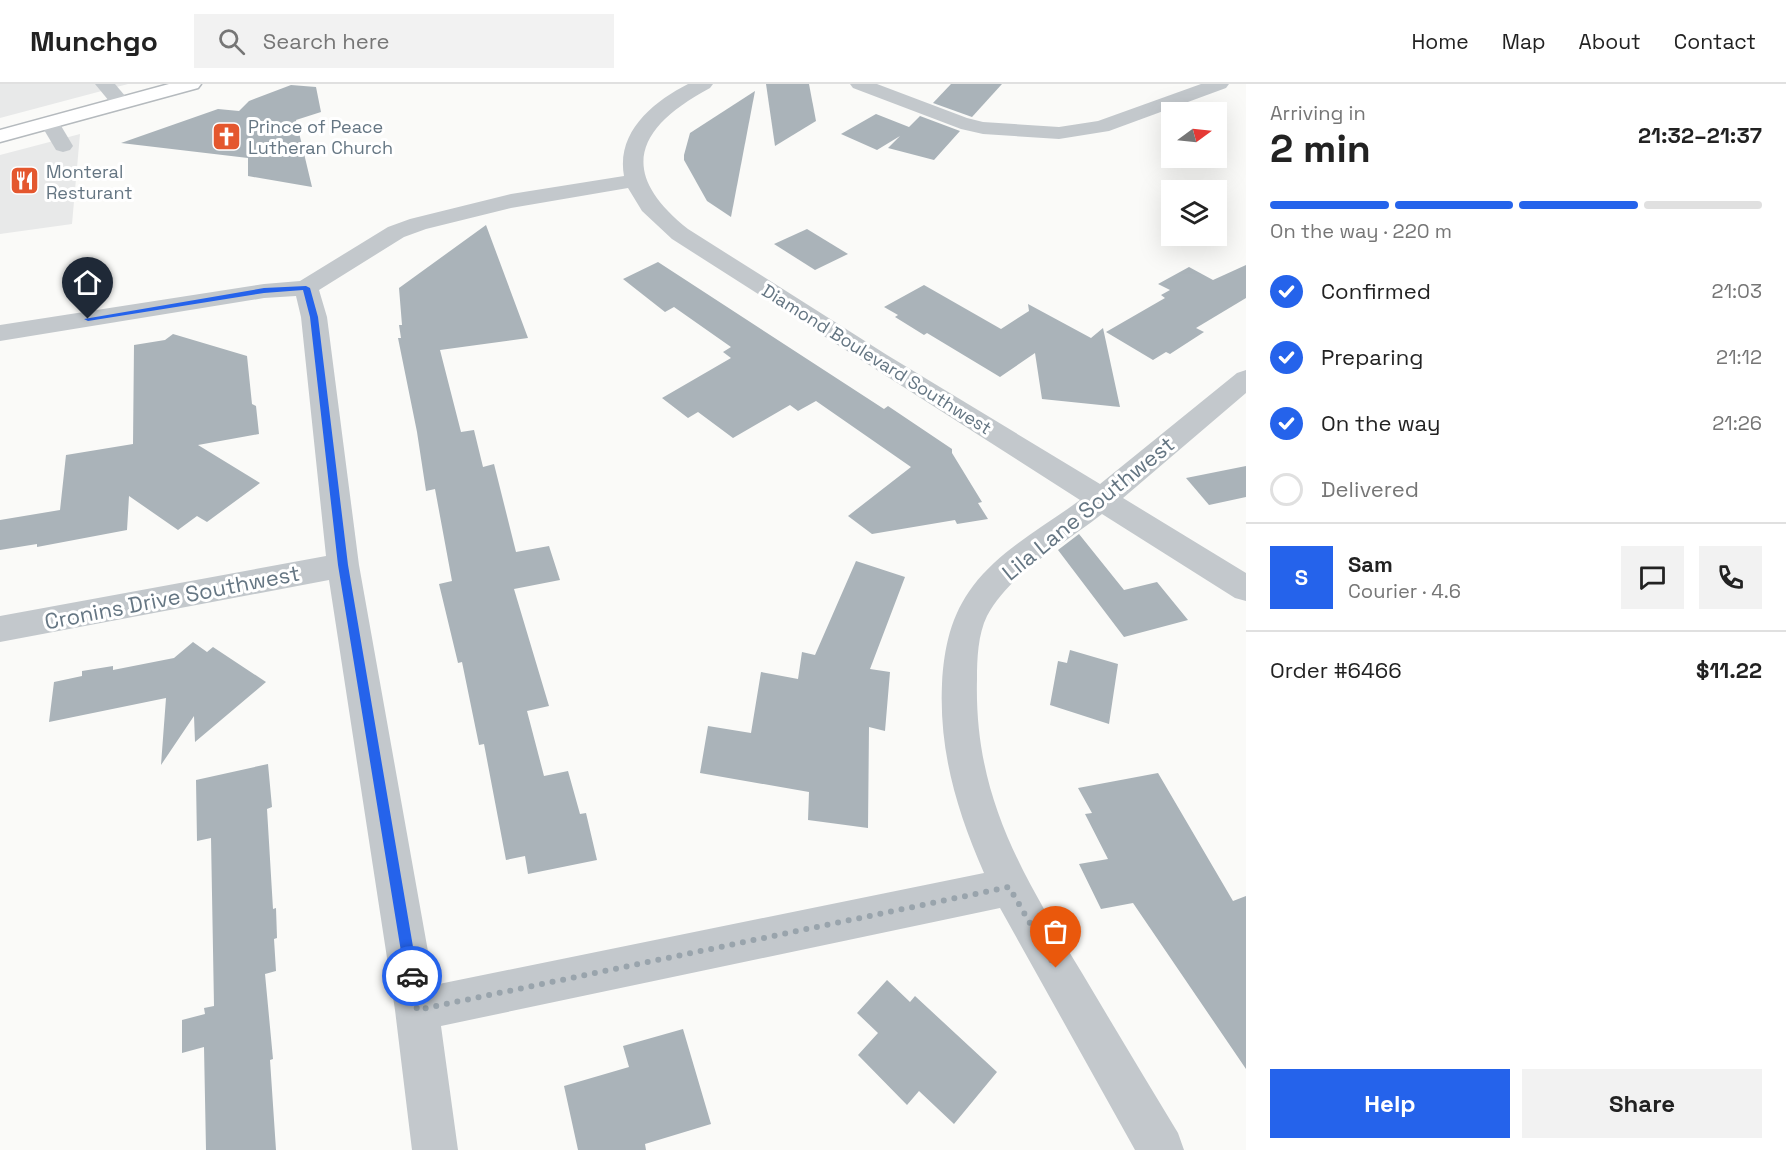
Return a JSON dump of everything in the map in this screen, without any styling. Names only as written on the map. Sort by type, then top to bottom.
[{"type":"main road","points":[[0,136],[191,84]]},
{"type":"street","points":[[105,84],[121,103]]},
{"type":"street","points":[[0,333],[264,291],[306,288],[396,232],[418,224],[511,201],[634,181],[634,152],[645,126],[665,106],[703,84]]},
{"type":"street","points":[[860,84],[972,126],[1006,131],[1059,133],[1102,127],[1219,84]]},
{"type":"street","points":[[50,123],[63,146]]},
{"type":"street","name":"Diamond Boulevard Southwest","points":[[634,181],[654,212],[680,234],[878,361],[1246,589]]},
{"type":"street","points":[[306,288],[314,317],[343,565],[417,1010],[435,1150]]},
{"type":"street","name":"Lila Lane Southwest","points":[[1161,1150],[1009,887],[981,826],[960,731],[958,689],[962,648],[973,611],[993,585],[1023,558],[1102,498],[1246,379]]},
{"type":"street","name":"Cronins Drive Southwest","points":[[0,629],[343,565]]},
{"type":"street","points":[[417,1010],[1009,887]]},
{"type":"shaded area","points":[[0,84],[128,84],[0,118]]},
{"type":"shaded area","points":[[80,134],[72,224],[0,234],[0,155]]},
{"type":"building","points":[[766,84],[809,84],[816,121],[775,146]]},
{"type":"building","points":[[951,84],[1002,84],[972,117],[933,103]]},
{"type":"building","name":"Prince of Peace Lutheran Church","points":[[291,85],[316,87],[321,112],[296,120],[312,187],[248,176],[248,158],[121,143],[218,109],[239,111],[249,101]]},
{"type":"building","points":[[755,91],[731,217],[707,201],[684,160],[684,155],[690,133]]},
{"type":"building","points":[[876,114],[909,127],[920,116],[960,131],[934,160],[888,148],[900,136],[877,150],[841,134]]},
{"type":"building","points":[[486,225],[528,338],[440,350],[461,432],[474,430],[483,467],[494,464],[516,552],[549,546],[560,580],[514,589],[549,706],[527,711],[544,776],[568,771],[580,814],[586,813],[597,860],[528,874],[525,856],[506,860],[484,744],[479,745],[462,662],[458,663],[439,584],[452,581],[435,489],[426,491],[398,338],[401,338],[399,325],[402,325],[399,288]]},
{"type":"building","points":[[807,229],[848,254],[815,270],[774,244]]},
{"type":"building","points":[[658,262],[884,409],[888,406],[952,449],[952,453],[982,502],[978,503],[988,519],[957,524],[955,520],[872,534],[848,516],[911,467],[816,401],[798,411],[790,405],[733,438],[698,412],[688,418],[662,398],[731,358],[723,352],[731,347],[674,307],[665,312],[623,279]]},
{"type":"building","points":[[1246,265],[1246,298],[1196,328],[1204,332],[1170,354],[1166,352],[1153,360],[1106,332],[1165,298],[1161,295],[1170,290],[1158,284],[1189,267],[1213,280]]},
{"type":"building","points":[[924,285],[1001,329],[1029,311],[1028,304],[1091,338],[1103,328],[1120,407],[1042,399],[1035,353],[1000,377],[927,333],[924,335],[895,317],[898,315],[884,307]]},
{"type":"building","points":[[173,334],[247,356],[252,404],[256,406],[259,434],[198,445],[260,483],[207,522],[197,516],[178,530],[129,496],[127,530],[37,547],[37,544],[0,550],[0,520],[60,510],[66,455],[133,444],[134,345],[165,340]]},
{"type":"building","points":[[1246,466],[1246,497],[1209,505],[1186,478]]},
{"type":"building","points":[[1079,534],[1124,590],[1157,582],[1188,620],[1124,637],[1058,550]]},
{"type":"building","points":[[856,561],[905,577],[870,669],[890,672],[885,731],[869,727],[868,828],[808,820],[809,792],[700,773],[708,726],[751,733],[761,672],[798,679],[802,652],[815,655]]},
{"type":"building","points":[[193,642],[207,652],[213,647],[266,682],[195,742],[194,716],[161,765],[166,698],[49,722],[54,682],[82,676],[82,671],[113,666],[113,670],[174,658]]},
{"type":"building","points":[[1070,650],[1118,664],[1109,724],[1050,705],[1058,661],[1067,663]]},
{"type":"building","points":[[268,764],[272,807],[267,809],[277,938],[274,939],[276,971],[265,974],[273,1059],[270,1060],[276,1150],[206,1150],[204,1047],[182,1053],[182,1020],[205,1014],[204,1008],[214,1006],[211,838],[197,841],[196,780]]},
{"type":"building","points":[[1158,773],[1233,901],[1246,896],[1246,1069],[1133,903],[1101,909],[1079,864],[1108,859],[1085,814],[1092,813],[1078,788]]},
{"type":"building","points":[[887,980],[910,1002],[915,996],[997,1072],[954,1124],[919,1091],[907,1105],[858,1055],[878,1033],[857,1013]]},
{"type":"building","points":[[683,1029],[711,1124],[645,1144],[646,1150],[578,1150],[564,1086],[629,1067],[623,1046]]},
{"type":"way so far","points":[[412,976],[417,1010],[1009,887],[1056,968]]},
{"type":"place","name":"Prince of Peace Lutheran Church","points":[[227,136]]},
{"type":"place","name":"Monteral Resturant","points":[[25,181]]},
{"type":"route","points":[[88,319],[264,291],[306,288],[314,317],[343,565],[412,976]]}]
